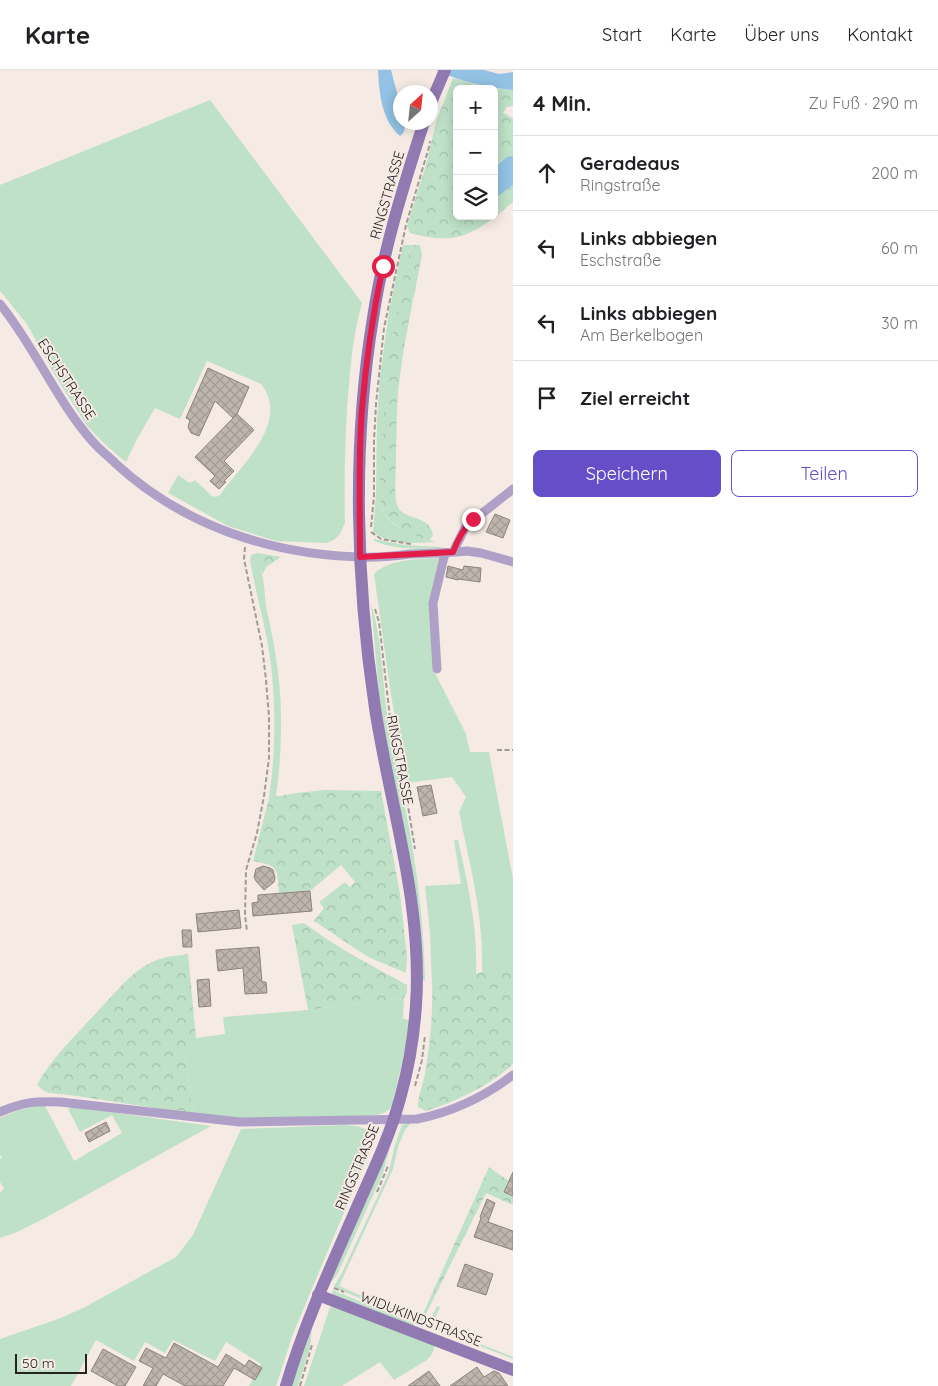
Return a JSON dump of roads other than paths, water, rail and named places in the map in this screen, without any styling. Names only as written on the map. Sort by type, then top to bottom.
[{"type":"main road","points":[[438,86],[445,70]]},
{"type":"main road","name":"RINGSTRASSE","points":[[286,1386],[318,1295],[394,1119],[402,1093],[413,1034],[417,986],[414,930],[408,883],[375,707],[360,557],[360,464],[362,410],[373,315],[391,232],[421,130]]},
{"type":"main road","name":"WIDUKINDSTRASSE","points":[[318,1295],[513,1370]]},
{"type":"street","name":"ESCHSTRASSE","points":[[0,304],[31,348],[70,414],[94,443],[122,470],[159,497],[214,527],[247,540],[282,549],[328,556],[360,557],[467,551],[513,562]]},
{"type":"street","points":[[437,669],[433,604],[449,552],[466,526],[513,489]]},
{"type":"street","points":[[0,1112],[12,1106],[34,1101],[130,1109],[240,1122],[417,1119],[435,1116],[455,1109],[480,1097],[513,1075]]},
{"type":"water","points":[[378,70],[391,70],[395,85],[393,85],[393,129],[385,115],[379,88]]},
{"type":"water","points":[[436,70],[484,70],[499,74],[513,72],[513,90],[498,88],[498,85],[483,85],[455,78]]},
{"type":"water","points":[[394,130],[404,130],[400,136]]},
{"type":"water","points":[[513,156],[513,185],[498,196],[498,165],[507,157]]}]
